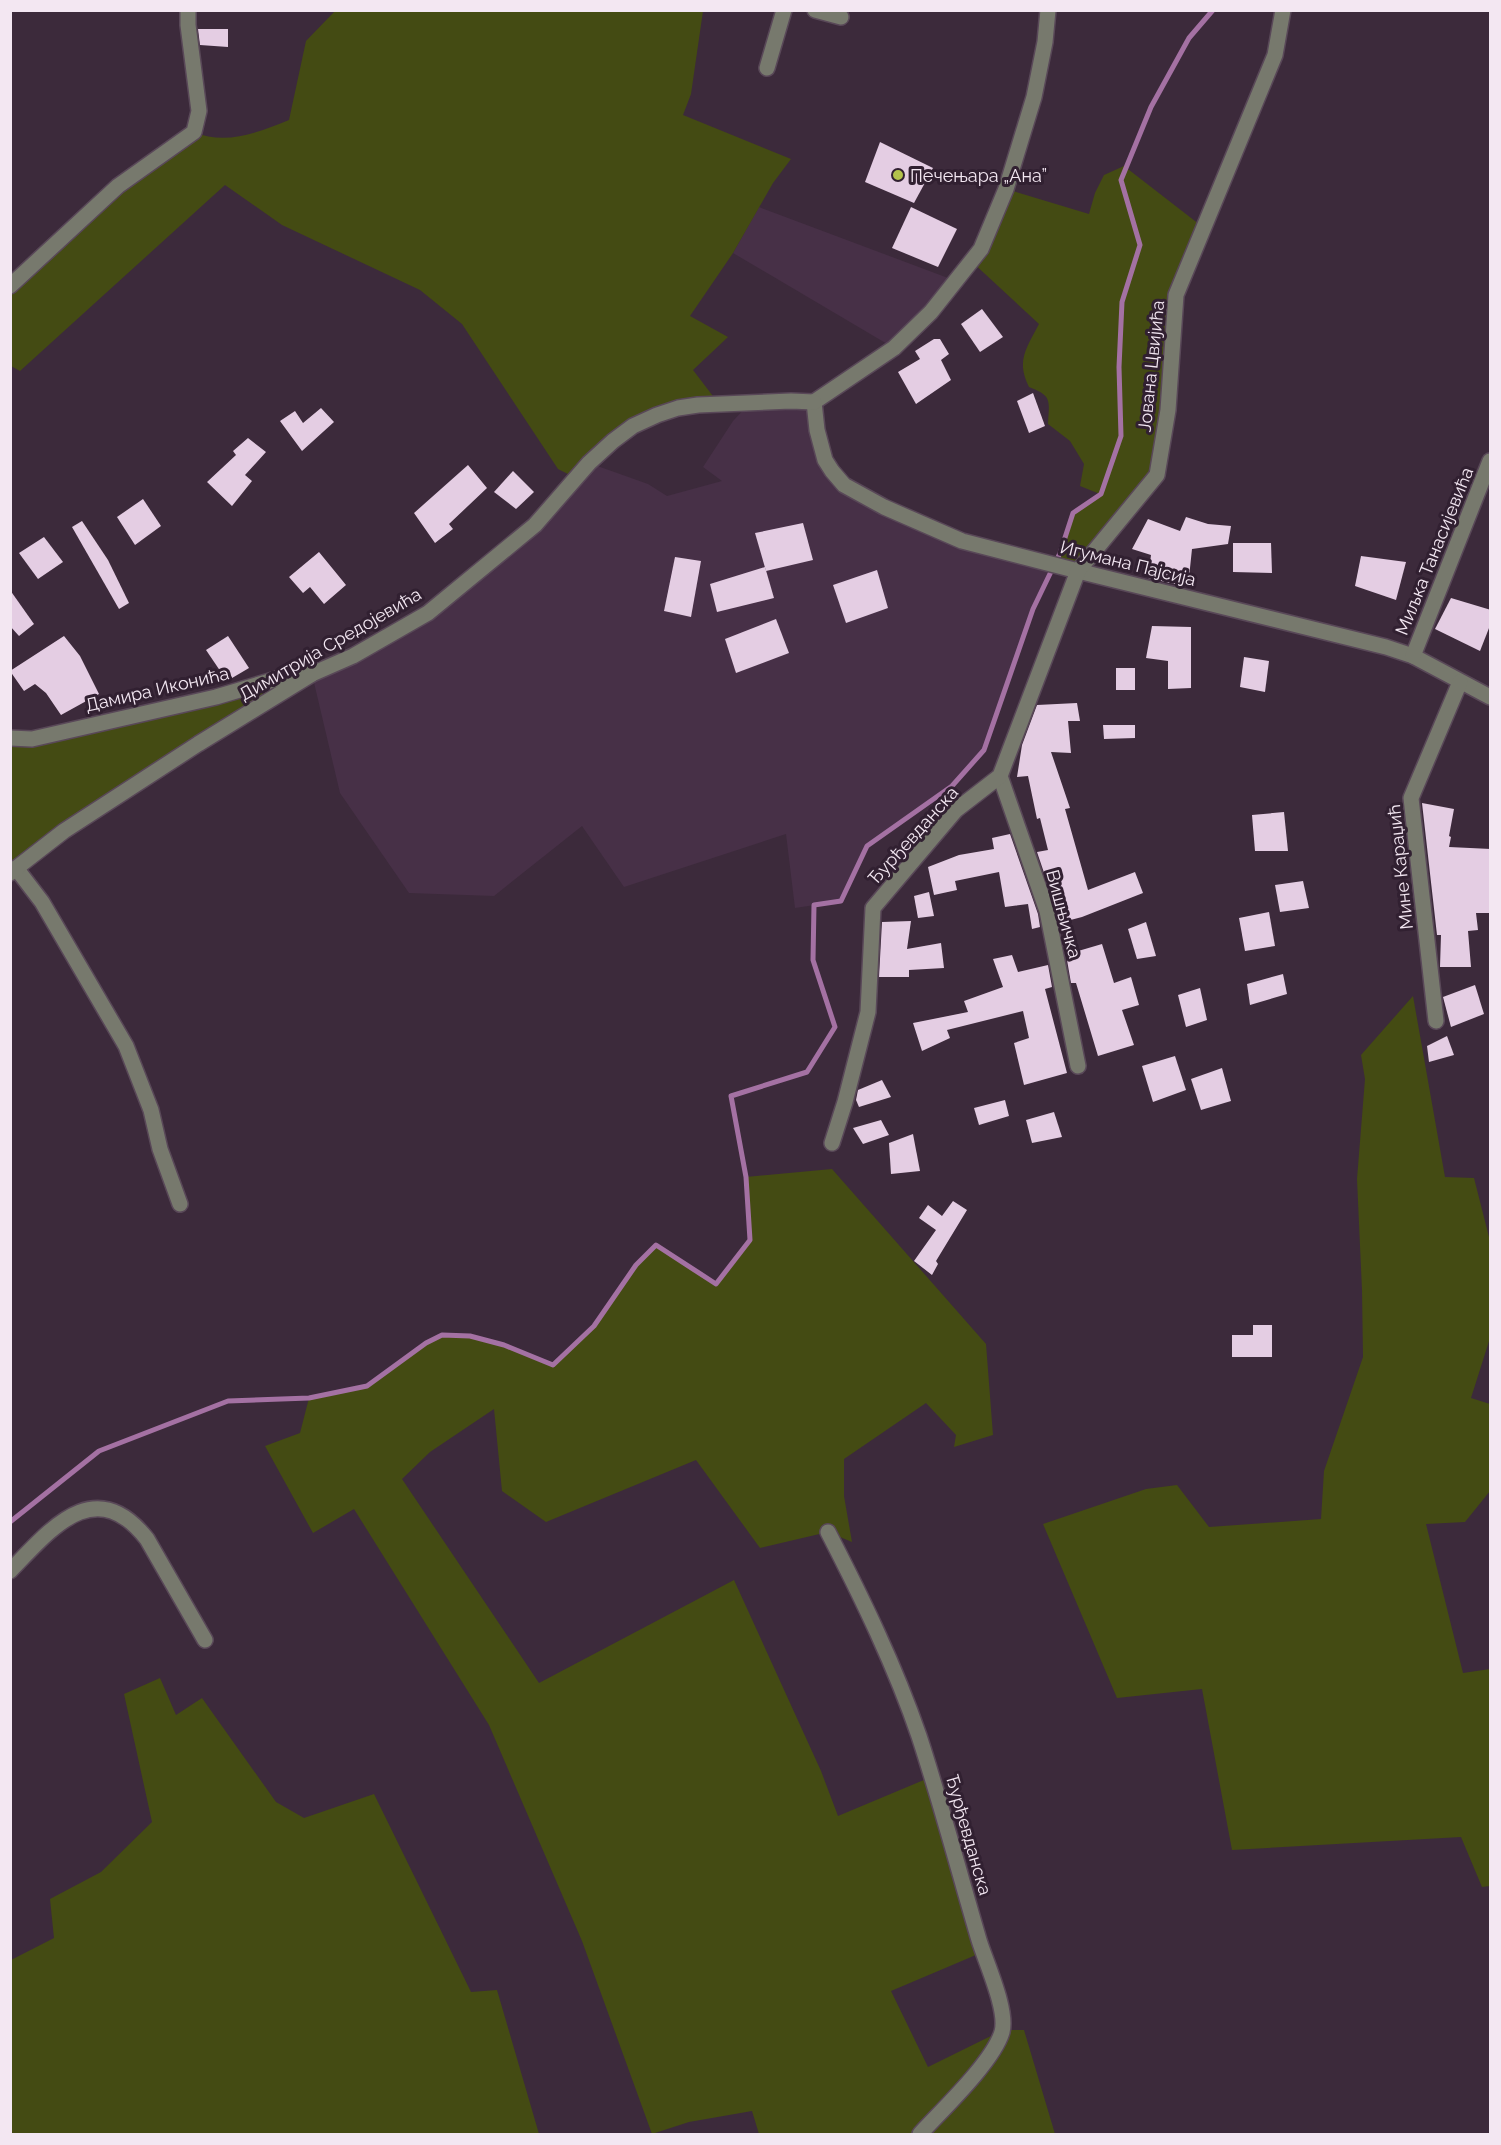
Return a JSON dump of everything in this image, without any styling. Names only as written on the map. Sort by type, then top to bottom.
[{"type":"street","points":[[10,286],[118,186],[194,132],[199,111],[188,10]]},
{"type":"street","points":[[767,68],[784,10]]},
{"type":"street","points":[[815,10],[841,17]]},
{"type":"street","points":[[814,402],[894,348],[930,312],[981,249],[1006,189],[1034,96],[1045,42],[1048,10]]},
{"type":"street","name":"Јована Цвијића","points":[[1078,572],[1157,475],[1168,410],[1176,296],[1275,55],[1283,10]]},
{"type":"street","name":"Игумана Пајсија","points":[[814,402],[817,430],[825,460],[844,485],[884,507],[962,541],[1078,572],[1386,647],[1413,656],[1491,697]]},
{"type":"street","name":"Димитрија Средојевића","points":[[180,1203],[160,1149],[151,1110],[126,1046],[42,902],[13,870],[64,831],[140,781],[312,674],[353,656],[428,613],[536,525],[589,463],[633,426],[678,408],[698,405],[814,402]]},
{"type":"street","name":"Миљка Танасијевића","points":[[1413,656],[1491,461]]},
{"type":"street","points":[[1000,776],[1078,572]]},
{"type":"street","name":"Дамира Иконића","points":[[10,738],[32,739],[216,697],[292,674],[312,674]]},
{"type":"street","name":"Мине Караџић","points":[[1436,1021],[1411,798],[1460,682]]},
{"type":"street","name":"Вишњичка","points":[[1000,776],[1047,911],[1078,1066]]},
{"type":"street","name":"Ђурђевданска","points":[[832,1143],[868,1012],[873,908],[956,810],[1000,776]]},
{"type":"street","points":[[10,1571],[63,1520],[76,1512],[92,1509],[109,1510],[122,1514],[136,1525],[147,1539],[205,1640]]},
{"type":"street","name":"Ђурђевданска","points":[[828,1532],[858,1592],[918,1734],[1001,2005],[1003,2030],[991,2054],[920,2134]]},
{"type":"shaded area","points":[[759,207],[956,281],[894,348],[733,253]]},
{"type":"shaded area","points":[[814,402],[832,471],[884,507],[1054,564],[1033,609],[984,750],[952,786],[867,846],[841,901],[795,908],[786,834],[624,887],[582,826],[494,896],[409,893],[340,793],[312,674],[353,656],[501,555],[589,463],[648,484],[667,496],[722,481],[703,467],[733,421],[750,403]]},
{"type":"green space","points":[[335,11],[703,11],[691,94],[683,115],[791,159],[773,183],[733,253],[690,316],[728,337],[693,370],[719,404],[657,415],[576,478],[558,469],[462,324],[420,290],[282,225],[225,185],[20,371],[11,366],[11,286],[194,132],[218,138],[230,138],[254,133],[289,120],[306,41]]},
{"type":"green space","points":[[1124,166],[1204,228],[1176,296],[1157,475],[1078,571],[1054,564],[1073,513],[1100,494],[1080,486],[1084,464],[1070,441],[1048,424],[1048,400],[1042,393],[1029,387],[1025,378],[1024,355],[1039,324],[971,261],[1006,189],[1089,214],[1095,193],[1104,175]]},
{"type":"green space","points":[[312,674],[11,873],[11,738]]},
{"type":"green space","points":[[1413,996],[1445,1177],[1474,1178],[1490,1241],[1490,1338],[1471,1398],[1490,1404],[1490,1491],[1465,1522],[1426,1524],[1463,1673],[1490,1669],[1490,1886],[1482,1887],[1461,1837],[1232,1850],[1202,1689],[1117,1698],[1043,1524],[1146,1489],[1177,1485],[1209,1527],[1321,1519],[1324,1471],[1363,1357],[1357,1179],[1365,1079],[1361,1055]]},
{"type":"green space","points":[[832,1169],[986,1344],[993,1435],[954,1447],[956,1435],[926,1403],[844,1459],[844,1496],[852,1542],[828,1532],[760,1548],[696,1460],[546,1522],[502,1491],[494,1409],[430,1452],[402,1479],[539,1683],[734,1580],[821,1771],[838,1816],[931,1777],[983,1952],[891,1991],[928,2067],[1003,2030],[1024,2030],[1055,2134],[759,2134],[752,2111],[689,2122],[652,2134],[582,1941],[489,1725],[354,1509],[313,1533],[265,1446],[300,1433],[309,1398],[367,1385],[435,1337],[457,1334],[485,1339],[553,1365],[594,1326],[636,1265],[656,1245],[716,1284],[750,1240],[746,1177]]},
{"type":"green space","points":[[160,1678],[176,1715],[202,1698],[276,1802],[304,1818],[374,1794],[471,1992],[497,1990],[539,2134],[11,2134],[11,1960],[54,1938],[50,1899],[101,1872],[152,1822],[124,1694]]},
{"type":"building","points":[[198,29],[228,29],[228,47],[200,45]]},
{"type":"building","name":"Печењара „Ана”","points":[[880,142],[933,168],[914,203],[865,182]]},
{"type":"building","points":[[911,207],[957,229],[938,267],[892,248]]},
{"type":"building","points":[[982,309],[1003,337],[980,352],[961,324]]},
{"type":"building","points":[[934,339],[940,339],[949,354],[941,360],[951,380],[916,404],[898,372],[920,359],[915,351]]},
{"type":"building","points":[[1033,393],[1045,426],[1029,433],[1017,401]]},
{"type":"building","points":[[321,408],[334,422],[302,451],[280,421],[295,411],[303,423]]},
{"type":"building","points":[[248,438],[266,452],[245,475],[252,481],[232,506],[207,482],[236,455],[233,451]]},
{"type":"building","points":[[468,465],[487,488],[449,524],[453,529],[435,543],[414,513]]},
{"type":"building","points":[[513,471],[534,492],[516,509],[494,492]]},
{"type":"building","points":[[143,499],[161,526],[135,545],[117,517]]},
{"type":"building","points":[[1186,517],[1208,524],[1231,526],[1228,544],[1192,549],[1188,587],[1148,578],[1151,555],[1132,549],[1148,519],[1180,531]]},
{"type":"building","points":[[82,521],[108,560],[129,603],[119,609],[72,527]]},
{"type":"building","points":[[803,523],[813,560],[766,571],[755,533]]},
{"type":"building","points":[[44,537],[63,562],[38,579],[19,553]]},
{"type":"building","points":[[1233,543],[1271,543],[1272,573],[1233,572]]},
{"type":"building","points":[[319,552],[346,585],[324,604],[310,587],[303,593],[289,577]]},
{"type":"building","points":[[1361,556],[1406,562],[1396,600],[1355,586]]},
{"type":"building","points":[[675,557],[701,561],[691,617],[664,611]]},
{"type":"building","points":[[765,567],[774,598],[717,612],[710,584]]},
{"type":"building","points":[[877,570],[888,608],[846,623],[833,585]]},
{"type":"building","points":[[10,590],[34,624],[19,636],[10,626]]},
{"type":"building","points":[[1451,598],[1491,610],[1491,623],[1480,651],[1435,629]]},
{"type":"building","points":[[776,619],[789,653],[736,673],[725,639]]},
{"type":"building","points":[[1152,626],[1191,627],[1191,688],[1168,689],[1168,661],[1146,658]]},
{"type":"building","points":[[64,636],[80,656],[99,694],[61,715],[46,693],[35,684],[24,691],[10,671]]},
{"type":"building","points":[[228,636],[249,668],[227,681],[206,650]]},
{"type":"building","points":[[1244,657],[1269,661],[1265,692],[1240,687]]},
{"type":"building","points":[[1116,668],[1135,668],[1135,690],[1116,690]]},
{"type":"building","points":[[1077,703],[1080,721],[1068,721],[1071,753],[1051,752],[1070,808],[1065,809],[1088,890],[1135,872],[1143,893],[1082,917],[1059,923],[1037,852],[1048,850],[1040,818],[1037,819],[1028,776],[1017,777],[1022,745],[1037,705]]},
{"type":"building","points":[[1103,725],[1135,725],[1135,738],[1104,739]]},
{"type":"building","points":[[1422,803],[1454,809],[1449,847],[1491,849],[1491,913],[1476,913],[1478,930],[1468,931],[1471,967],[1440,967],[1441,935],[1437,935]]},
{"type":"building","points":[[1284,812],[1288,851],[1255,851],[1252,815]]},
{"type":"building","points":[[1010,834],[1038,914],[1040,927],[1032,929],[1028,904],[1005,907],[999,872],[955,881],[957,890],[934,895],[928,867],[959,855],[994,849],[992,838]]},
{"type":"building","points":[[1303,881],[1309,908],[1280,912],[1275,885]]},
{"type":"building","points":[[929,892],[934,916],[918,918],[914,896]]},
{"type":"building","points":[[1269,912],[1275,946],[1245,951],[1239,918]]},
{"type":"building","points":[[911,921],[907,949],[941,943],[944,968],[909,970],[909,977],[879,977],[882,922]]},
{"type":"building","points":[[1146,922],[1156,956],[1137,959],[1128,929]]},
{"type":"building","points":[[1102,944],[1114,983],[1131,977],[1139,1005],[1122,1010],[1134,1045],[1098,1056],[1076,983],[1071,983],[1067,960],[1069,959],[1068,954]]},
{"type":"building","points":[[1012,955],[1018,972],[1048,965],[1052,987],[1045,989],[1067,1073],[1024,1085],[1014,1043],[1029,1038],[1023,1011],[947,1030],[950,1038],[922,1051],[913,1023],[968,1012],[964,1001],[1003,987],[993,959]]},
{"type":"building","points":[[1283,974],[1287,994],[1250,1005],[1247,984]]},
{"type":"building","points":[[1475,985],[1484,1014],[1451,1027],[1443,997]]},
{"type":"building","points":[[1200,988],[1207,1020],[1186,1027],[1178,995]]},
{"type":"building","points":[[1447,1036],[1454,1055],[1429,1062],[1427,1046]]},
{"type":"building","points":[[1175,1056],[1186,1090],[1153,1102],[1142,1066]]},
{"type":"building","points":[[1222,1068],[1231,1101],[1201,1110],[1191,1079]]},
{"type":"building","points":[[882,1080],[891,1097],[859,1107],[856,1100],[858,1090]]},
{"type":"building","points":[[1005,1100],[1009,1116],[979,1125],[974,1108]]},
{"type":"building","points":[[1054,1112],[1062,1137],[1032,1143],[1026,1120]]},
{"type":"building","points":[[881,1120],[889,1135],[863,1144],[853,1128]]},
{"type":"building","points":[[913,1134],[920,1171],[891,1174],[889,1143]]},
{"type":"building","points":[[953,1201],[967,1210],[936,1261],[938,1264],[932,1275],[914,1261],[936,1230],[919,1218],[928,1205],[942,1216]]},
{"type":"building","points":[[1253,1325],[1272,1325],[1272,1357],[1232,1357],[1232,1335],[1253,1335]]},
{"type":"waterway","points":[[10,1522],[99,1451],[228,1401],[309,1398],[367,1386],[426,1343],[442,1335],[470,1336],[504,1345],[553,1365],[594,1326],[636,1265],[656,1245],[716,1284],[750,1240],[746,1177],[731,1096],[807,1072],[835,1027],[813,960],[814,905],[841,901],[867,846],[952,786],[984,750],[1033,609],[1060,553],[1073,513],[1101,494],[1121,436],[1119,367],[1122,302],[1140,245],[1121,180],[1151,107],[1189,38],[1213,10]]},
{"type":"place","name":"Печењара „Ана”","points":[[898,175]]}]
